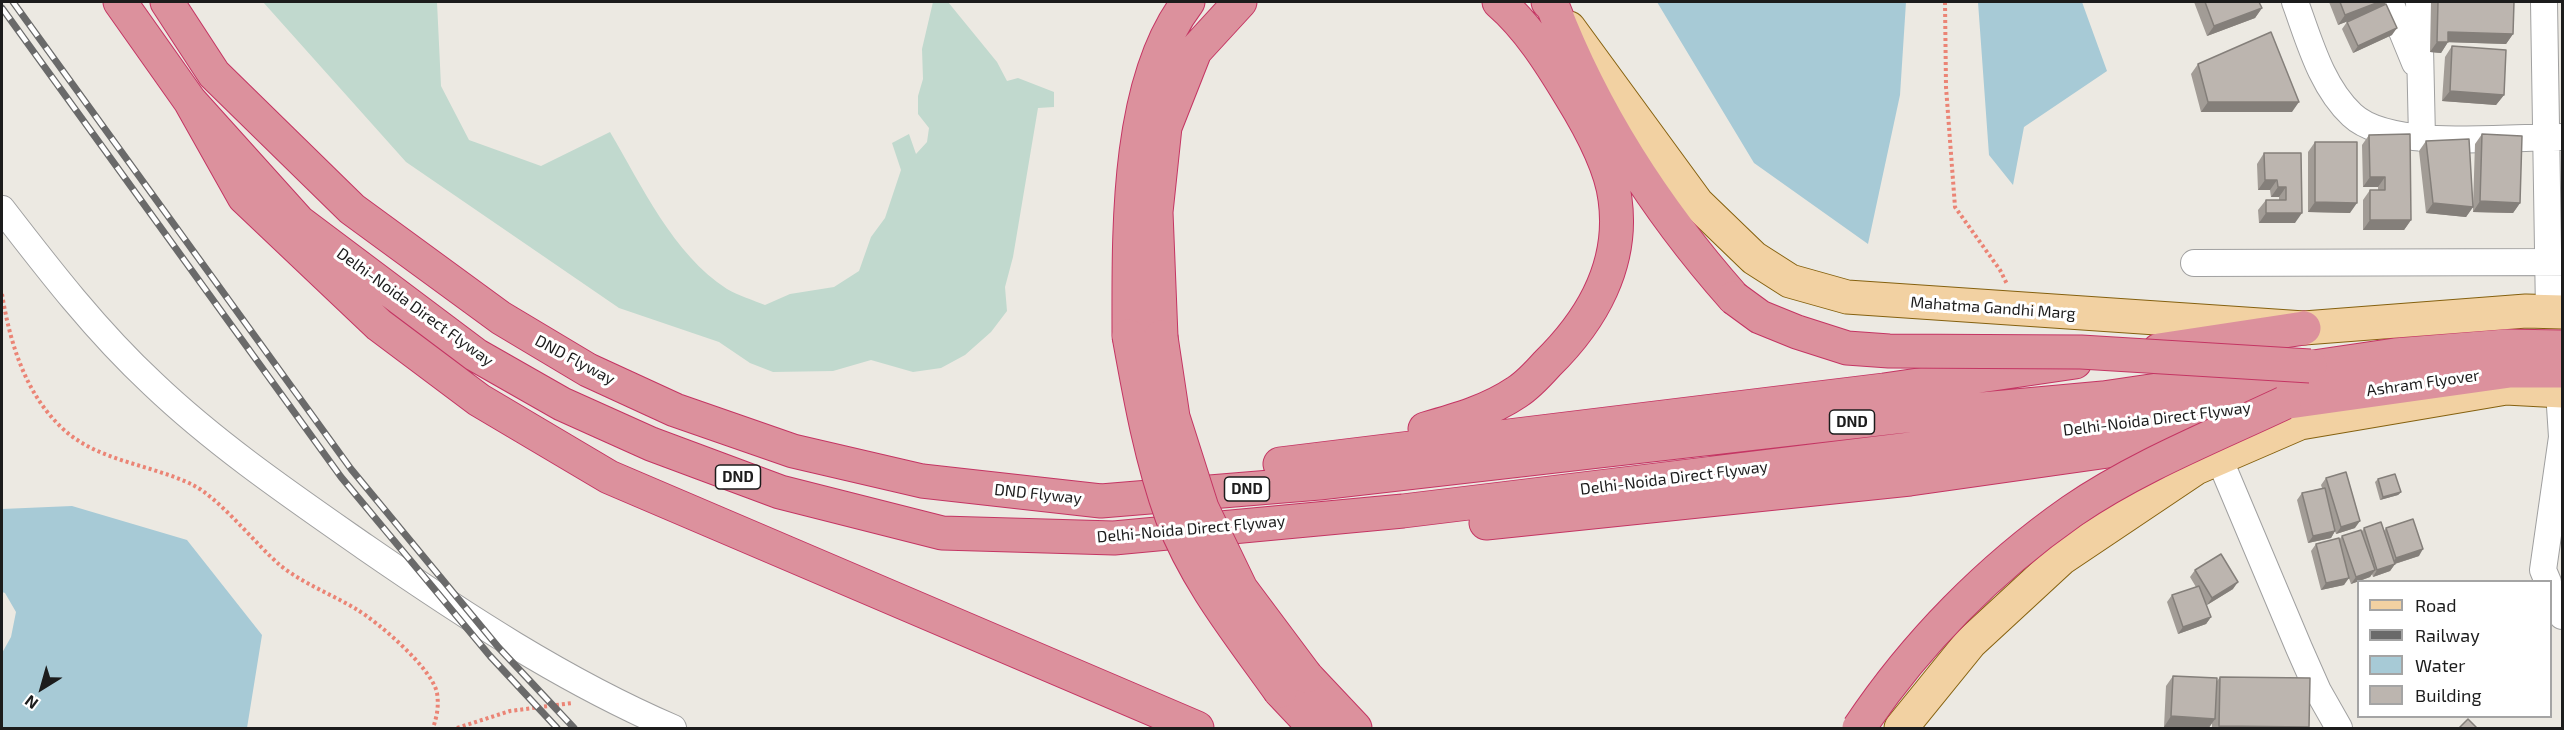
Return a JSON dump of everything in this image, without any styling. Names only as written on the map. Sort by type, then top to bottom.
[{"type":"highway","points":[[120,2],[190,101],[244,197],[379,325],[479,400],[609,477],[1197,729]]},
{"type":"highway","name":"DND Flyway","points":[[167,2],[214,74],[352,210],[501,318],[588,370],[675,410],[793,451],[922,481],[1101,501]]},
{"type":"highway","points":[[1188,2],[1158,58],[1148,89],[1140,133],[1129,264],[1145,336],[1202,508],[1241,589],[1293,683],[1315,729]]},
{"type":"highway","points":[[1145,336],[1166,127],[1196,51],[1240,2]]},
{"type":"highway","points":[[1101,501],[1280,464],[1471,416],[1518,392],[1567,345],[1588,317],[1605,287],[1617,226],[1615,197],[1592,132],[1547,57],[1499,2]]},
{"type":"highway","points":[[1551,4],[1575,63],[1640,179],[1734,298],[1760,317],[1847,348],[1889,351],[2081,352],[2310,366]]},
{"type":"highway","name":"Delhi-Noida Direct Flyway","points":[[190,101],[299,222],[476,355],[562,404],[651,444],[780,492],[942,533],[1114,538],[1402,511],[2292,413]]},
{"type":"highway","points":[[1280,464],[1884,390],[2304,328]]},
{"type":"highway","name":"Ashram Flyover","points":[[2310,366],[2395,355],[2506,346],[2562,347]]},
{"type":"highway","name":"Delhi-Noida Direct Flyway","points":[[1101,501],[1393,475],[1895,417],[2103,398],[2310,366]]},
{"type":"highway","name":"Ashram Flyover","points":[[2292,413],[2510,371],[2561,384]]},
{"type":"highway","points":[[1245,525],[1347,538],[1910,479],[2292,413]]},
{"type":"highway","points":[[1859,729],[1878,699],[1948,617],[2001,566],[2073,510],[2154,464],[2292,413]]},
{"type":"highway","points":[[1293,683],[1355,729]]},
{"type":"main road","name":"Mahatma Gandhi Marg","points":[[1551,4],[1697,203],[1754,258],[1790,281],[1847,297],[2304,328],[2556,312]]},
{"type":"main road","points":[[1901,729],[1970,644],[2062,558],[2196,468],[2219,458],[2292,413]]},
{"type":"street","points":[[2295,2],[2317,61],[2333,93],[2353,116],[2378,132],[2422,138],[2554,137]]},
{"type":"street","points":[[2390,2],[2421,77]]},
{"type":"street","points":[[2419,2],[2422,138]]},
{"type":"street","points":[[2544,2],[2554,137],[2556,312]]},
{"type":"street","points":[[2,209],[74,303],[152,383],[219,440],[304,505],[434,594],[524,650],[644,716],[673,729]]},
{"type":"street","points":[[2194,263],[2556,262]]},
{"type":"street","points":[[2547,580],[2543,570],[2562,437],[2561,384]]},
{"type":"street","points":[[2219,458],[2308,670],[2339,729]]},
{"type":"street","points":[[2552,593],[2562,616]]},
{"type":"path","points":[[1945,2],[1946,87],[1955,207],[2000,270],[2007,285],[2007,309]]},
{"type":"path","points":[[2,294],[9,336],[27,380],[39,400],[63,428],[92,449],[193,485],[229,515],[283,567],[316,588],[358,610],[422,667],[437,691],[438,712],[434,729]]},
{"type":"path","points":[[457,729],[510,711],[571,703],[583,706]]},
{"type":"green space","points":[[263,2],[437,2],[441,86],[469,140],[541,166],[610,132],[660,218],[690,257],[727,289],[765,305],[790,294],[834,287],[859,271],[871,237],[885,218],[901,170],[892,143],[909,134],[916,154],[927,142],[929,128],[918,114],[918,96],[923,79],[922,49],[933,2],[948,2],[997,62],[1007,81],[1018,78],[1054,92],[1054,107],[1038,108],[1013,257],[1005,287],[1007,311],[991,332],[965,355],[941,368],[913,372],[871,360],[833,371],[773,372],[750,363],[719,342],[619,308],[406,162]]},
{"type":"water","points":[[1657,2],[1906,2],[1900,95],[1868,244],[1754,163]]},
{"type":"water","points":[[1978,2],[2082,2],[2107,71],[2024,127],[2013,185],[1989,155]]},
{"type":"water","points":[[72,506],[187,540],[262,635],[247,728],[2,728],[2,653],[11,637],[16,612],[5,593],[2,592],[2,509]]},
{"type":"building","points":[[2205,2],[2259,2],[2262,8],[2214,26]]},
{"type":"building","points":[[2340,2],[2379,2],[2345,15]]},
{"type":"building","points":[[2438,2],[2514,2],[2513,34],[2448,32],[2448,42],[2437,42]]},
{"type":"building","points":[[2386,4],[2397,28],[2358,46],[2347,22]]},
{"type":"building","points":[[2271,32],[2299,102],[2208,102],[2198,64]]},
{"type":"building","points":[[2452,46],[2506,50],[2504,95],[2450,91]]},
{"type":"building","points":[[2410,134],[2411,220],[2370,220],[2370,190],[2385,190],[2385,177],[2370,177],[2369,135]]},
{"type":"building","points":[[2482,134],[2522,136],[2520,203],[2480,201]]},
{"type":"building","points":[[2469,139],[2473,207],[2433,203],[2426,141]]},
{"type":"building","points":[[2315,142],[2357,142],[2357,203],[2315,202]]},
{"type":"building","points":[[2264,153],[2301,153],[2302,213],[2266,213],[2266,200],[2286,200],[2286,187],[2278,187],[2277,180],[2265,180]]},
{"type":"building","points":[[2346,472],[2360,521],[2341,527],[2326,478]]},
{"type":"building","points":[[2395,474],[2401,492],[2383,497],[2378,479]]},
{"type":"building","points":[[2325,488],[2335,531],[2313,536],[2302,493]]},
{"type":"building","points":[[2413,519],[2423,549],[2396,558],[2386,528]]},
{"type":"building","points":[[2381,522],[2395,564],[2377,570],[2364,528]]},
{"type":"building","points":[[2361,530],[2375,570],[2356,577],[2342,536]]},
{"type":"building","points":[[2339,538],[2349,578],[2326,583],[2316,544]]},
{"type":"building","points":[[2221,554],[2238,582],[2212,598],[2195,570]]},
{"type":"building","points":[[2199,586],[2211,617],[2183,627],[2172,595]]},
{"type":"building","points":[[2173,676],[2217,678],[2215,719],[2171,716]]},
{"type":"building","points":[[2220,677],[2310,678],[2309,727],[2219,726]]},
{"type":"building","points":[[2468,719],[2478,729],[2458,729]]},
{"type":"railway","points":[[13,2],[351,469],[499,648],[574,728]]},
{"type":"railway","points":[[2,8],[341,477],[490,656],[557,728]]}]
